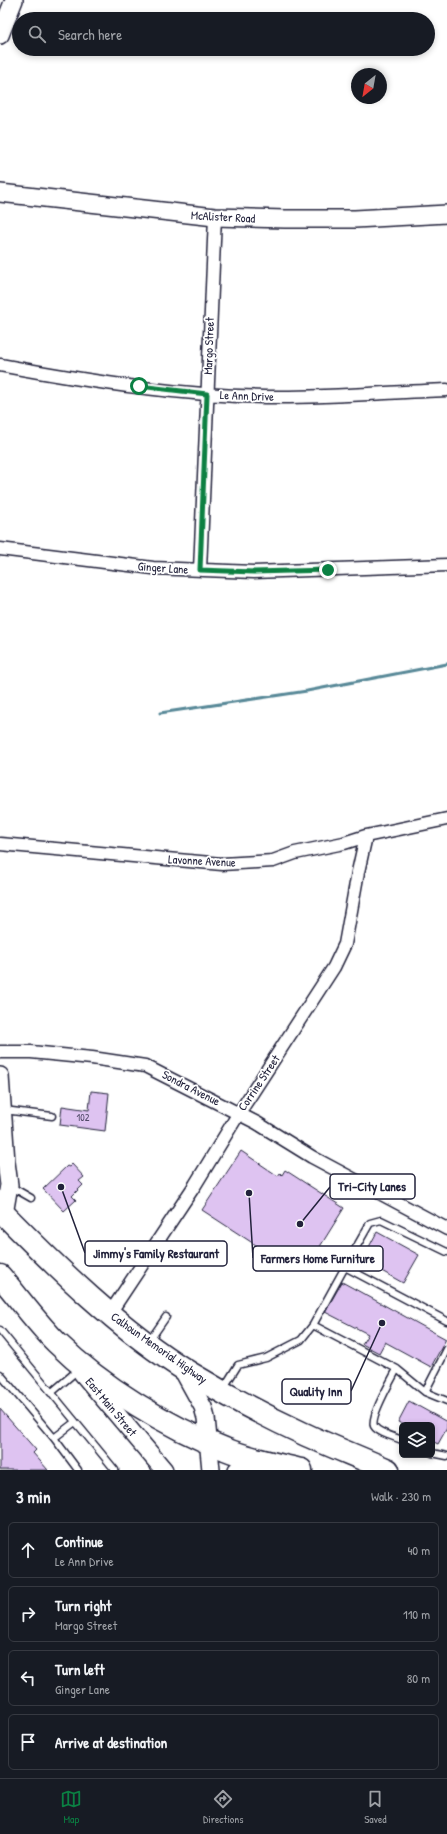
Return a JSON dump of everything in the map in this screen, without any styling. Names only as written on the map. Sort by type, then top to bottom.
[{"type":"highway","name":"Calhoun Memorial Highway","points":[[2,1212],[58,1268],[148,1344],[181,1367],[302,1434],[388,1470]]},
{"type":"highway","points":[[4,1284],[57,1343],[90,1372],[120,1393],[180,1429],[208,1442],[226,1450],[291,1469]]},
{"type":"street","points":[[0,34],[14,0]]},
{"type":"street","name":"McAlister Road","points":[[0,193],[215,217],[324,219],[447,214]]},
{"type":"street","name":"Margo Street","points":[[200,570],[215,217]]},
{"type":"street","name":"Le Ann Drive","points":[[0,365],[118,384],[207,394],[280,397],[447,390]]},
{"type":"street","name":"Ginger Lane","points":[[0,549],[146,568],[254,572],[447,565]]},
{"type":"street","name":"Lavonne Avenue","points":[[0,844],[222,864],[273,861],[295,853],[447,819]]},
{"type":"street","name":"Corrine Street","points":[[110,1313],[195,1185],[239,1113],[334,968],[345,944],[366,836]]},
{"type":"street","name":"Sondra Avenue","points":[[0,1052],[31,1052],[92,1058],[145,1066],[239,1113],[312,1157],[447,1230]]},
{"type":"street","points":[[0,1076],[6,1162],[2,1212]]},
{"type":"street","name":"East Main Street","points":[[57,1343],[164,1470]]},
{"type":"street","points":[[181,1367],[190,1380],[203,1407],[211,1470]]},
{"type":"street","points":[[237,1470],[265,1461]]},
{"type":"lane","points":[[2,1110],[52,1116]]},
{"type":"lane","points":[[5,1183],[31,1198]]},
{"type":"lane","points":[[222,1391],[238,1365],[266,1358],[302,1340],[313,1325],[370,1223],[375,1220],[381,1220],[447,1252]]},
{"type":"lane","points":[[158,1239],[178,1255]]},
{"type":"lane","points":[[345,1267],[447,1321]]},
{"type":"lane","points":[[148,1344],[166,1317]]},
{"type":"lane","points":[[313,1325],[397,1369],[424,1392],[447,1401]]},
{"type":"lane","points":[[0,1330],[115,1470]]},
{"type":"lane","points":[[424,1392],[447,1349]]},
{"type":"lane","points":[[51,1393],[79,1369]]},
{"type":"lane","points":[[397,1369],[378,1407],[374,1427],[399,1439]]},
{"type":"lane","points":[[0,1374],[54,1438],[78,1470]]},
{"type":"lane","points":[[54,1438],[75,1422]]},
{"type":"lane","points":[[435,1453],[447,1456]]},
{"type":"building","points":[[91,1091],[109,1093],[105,1131],[60,1125],[62,1106],[89,1110]]},
{"type":"building","points":[[241,1151],[278,1176],[280,1173],[282,1175],[285,1170],[344,1208],[306,1269],[272,1247],[268,1253],[202,1210]]},
{"type":"building","points":[[72,1164],[84,1177],[79,1181],[83,1185],[72,1196],[76,1200],[64,1211],[43,1189],[67,1166],[69,1167]]},
{"type":"building","points":[[377,1232],[419,1255],[403,1283],[362,1260]]},
{"type":"building","points":[[342,1282],[446,1339],[431,1367],[385,1342],[379,1353],[362,1344],[368,1334],[325,1312]]},
{"type":"building","points":[[409,1401],[447,1422],[447,1428],[438,1444],[435,1442],[435,1422],[398,1422]]},
{"type":"building","points":[[0,1409],[36,1450],[33,1453],[48,1470],[0,1470]]},
{"type":"waterway","points":[[160,713],[307,691],[447,664]]},
{"type":"place","name":"Jimmy's Family Restaurant","points":[[61,1187]]},
{"type":"place","name":"Farmers Home Furniture","points":[[249,1193]]},
{"type":"place","name":"Tri-City Lanes","points":[[300,1224]]},
{"type":"place","name":"Quality Inn","points":[[382,1323]]},
{"type":"route","points":[[139,386],[207,394],[200,570],[254,572],[328,570]]}]
